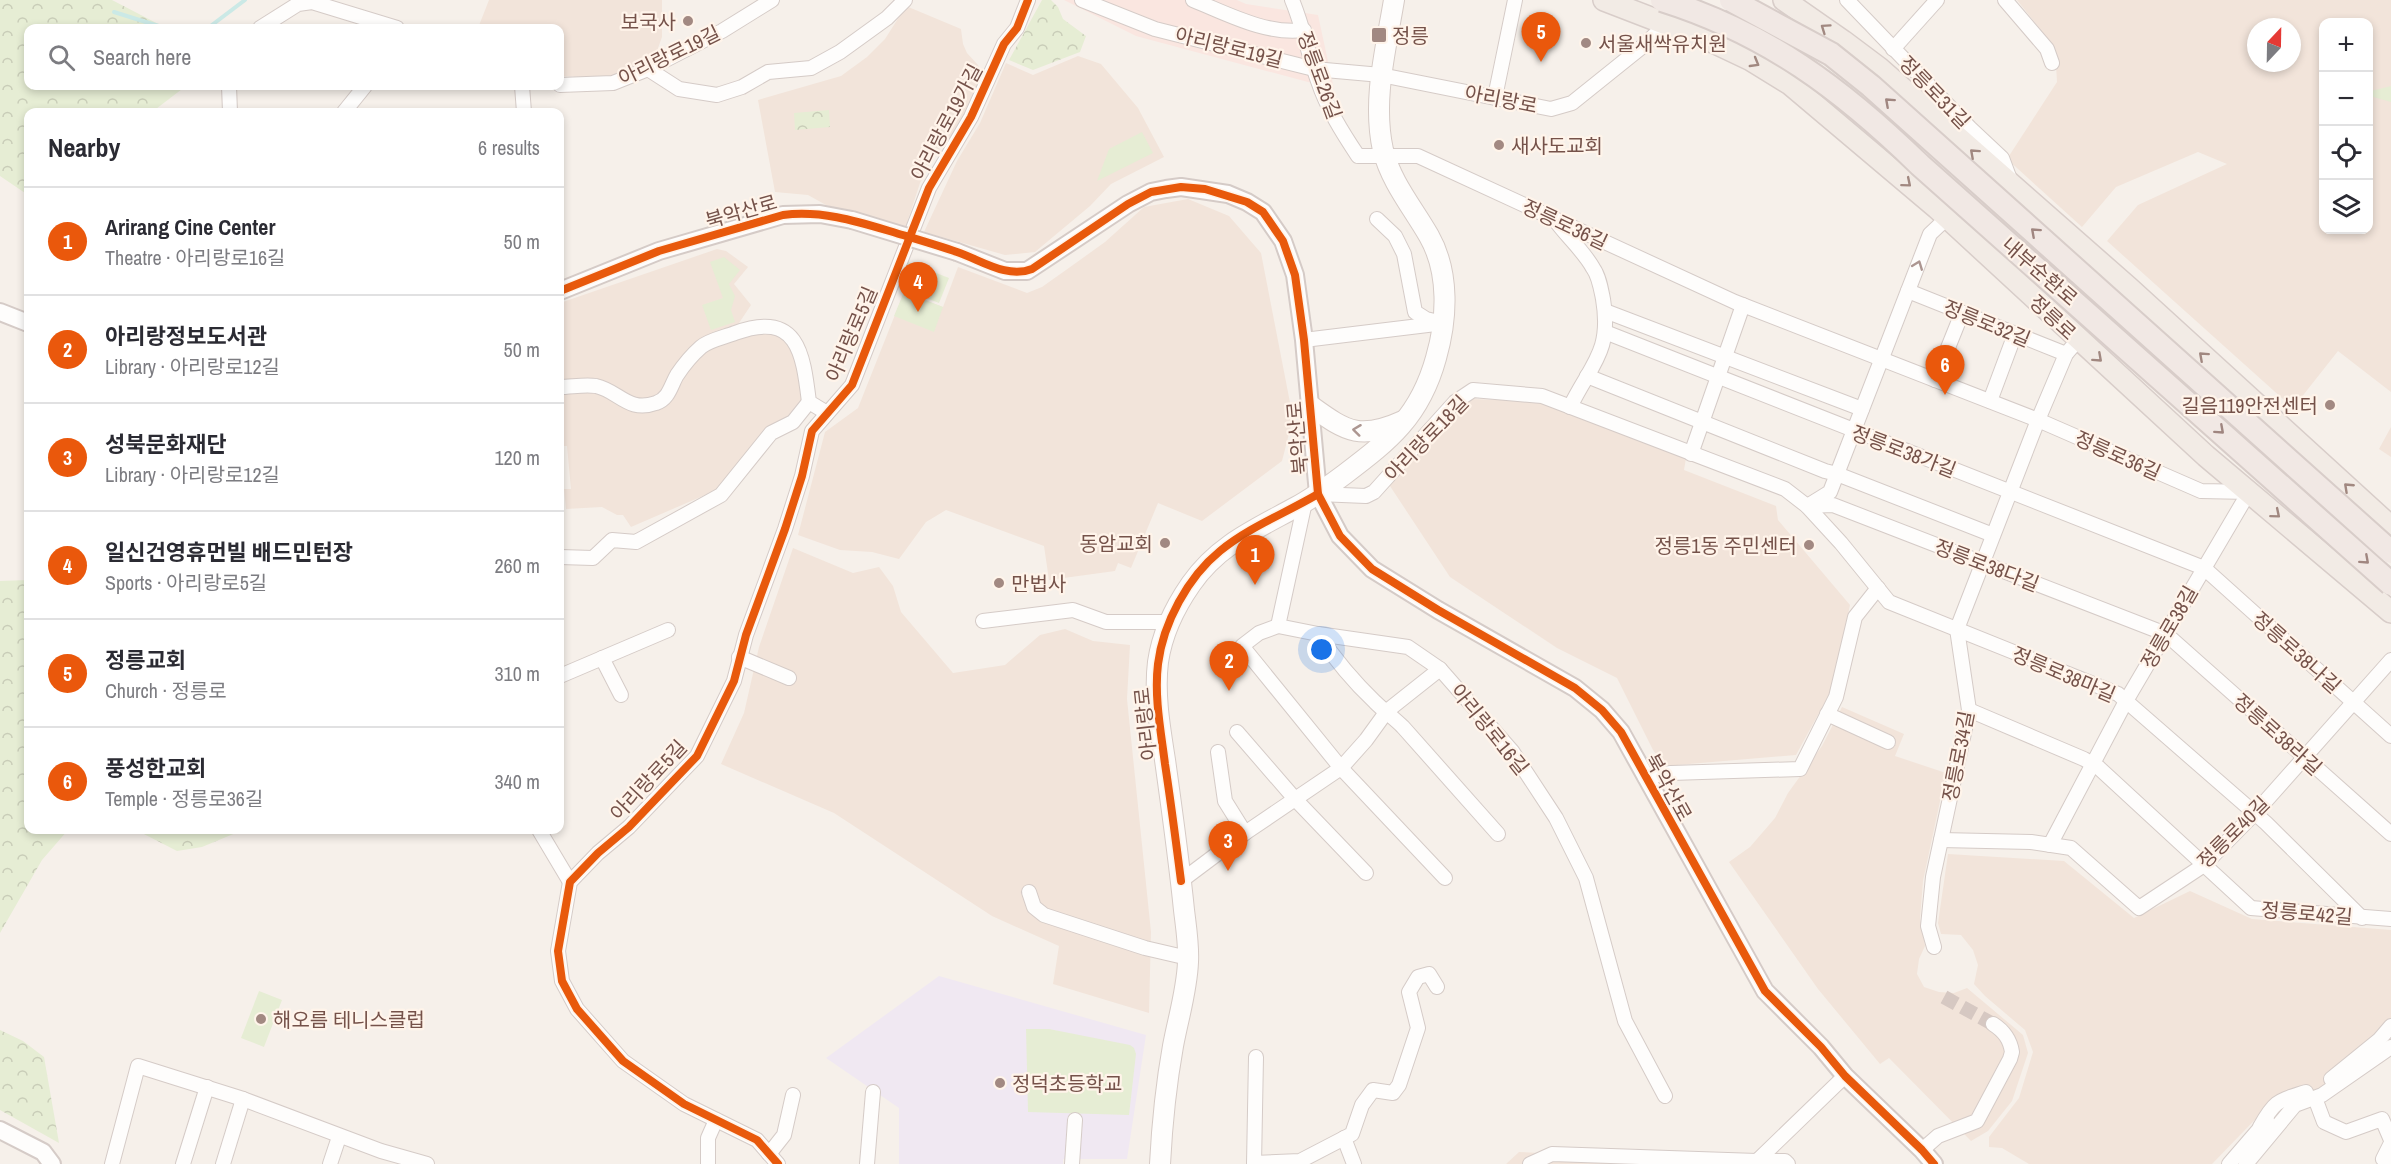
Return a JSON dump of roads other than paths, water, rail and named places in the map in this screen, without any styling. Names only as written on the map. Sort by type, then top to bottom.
[{"type":"highway","name":"내부순환로","points":[[1662,0],[1694,10],[1767,44],[1808,70],[1873,119],[1920,165],[2391,584]]},
{"type":"highway","name":"내부순환로","points":[[1731,0],[1831,54],[1870,86],[2391,552]]},
{"type":"main road","name":"아리랑로","points":[[1160,1164],[1168,1073],[1188,958],[1181,881],[1157,688],[1160,651],[1170,621],[1193,581],[1218,552],[1241,536],[1312,498],[1372,455],[1398,431],[1408,419],[1427,383],[1436,359],[1444,323],[1443,283],[1434,247],[1398,187],[1384,154],[1380,123],[1381,75],[1394,0]]},
{"type":"main road","name":"정릉로","points":[[1604,0],[1713,42],[1751,60],[1790,84],[1947,218],[2030,295],[2072,343],[2391,612]]},
{"type":"main road","points":[[1789,1],[1879,68],[2128,288],[2391,527]]},
{"type":"main road","points":[[1790,84],[1848,112],[1914,166],[2001,246],[2015,240],[1998,221],[2014,189]]},
{"type":"main road","points":[[2072,343],[2047,290],[2058,281],[2064,282],[2078,292],[2128,336],[2146,341],[2391,561]]},
{"type":"main road","points":[[2128,288],[2146,341]]},
{"type":"main road","points":[[1311,406],[1335,423],[1353,431],[1374,431],[1408,419]]},
{"type":"street","name":"아리랑로19길","points":[[564,86],[612,83],[648,69],[722,31],[771,0]]},
{"type":"street","points":[[648,69],[679,89],[717,95],[742,87],[768,72],[812,68],[840,52],[887,18],[905,0]]},
{"type":"street","name":"아리랑로19가길","points":[[899,262],[928,188],[971,117],[1004,44],[1017,28],[1028,0]]},
{"type":"street","name":"아리랑로19길","points":[[1082,0],[1155,29],[1314,69],[1381,75]]},
{"type":"street","points":[[1193,0],[1252,23],[1286,33],[1304,30]]},
{"type":"street","name":"정릉로26길","points":[[1292,0],[1304,30],[1314,69],[1338,128],[1358,156],[1384,154]]},
{"type":"street","points":[[1495,97],[1515,0]]},
{"type":"street","points":[[1672,27],[1681,0]]},
{"type":"street","name":"정릉로31길","points":[[1847,0],[1970,128],[2002,158],[2014,189]]},
{"type":"street","points":[[1893,49],[1937,0]]},
{"type":"street","points":[[2005,0],[2047,49],[2052,63]]},
{"type":"street","points":[[266,24],[298,4],[312,2],[384,24]]},
{"type":"street","name":"아리랑로","points":[[1381,75],[1551,109],[1572,103],[1643,46],[1672,27]]},
{"type":"street","points":[[229,90],[230,108]]},
{"type":"street","points":[[347,108],[362,90]]},
{"type":"street","points":[[522,90],[524,108]]},
{"type":"street","name":"정릉로36길","points":[[1384,154],[1418,156],[1743,305],[2038,420],[2201,491],[2249,492]]},
{"type":"street","name":"북악산로","points":[[564,289],[660,251],[783,215],[820,214],[852,220],[957,252],[1005,271],[1027,271],[1128,204],[1151,192],[1181,187],[1228,194],[1263,212],[1283,241],[1295,275],[1305,340],[1311,406],[1312,498],[1340,536],[1372,569],[1438,610],[1575,688],[1602,710],[1620,732],[1765,991],[1821,1047],[1845,1076],[1934,1164]]},
{"type":"street","points":[[1807,506],[1830,492],[1930,234],[1947,218]]},
{"type":"street","points":[[1377,219],[1395,236],[1404,254],[1416,312],[1426,319],[1444,323]]},
{"type":"street","points":[[1554,219],[1567,238],[1586,256],[1596,271],[1605,311],[1604,341],[1593,370],[1581,383],[1570,407]]},
{"type":"street","points":[[2030,295],[2080,246]]},
{"type":"street","name":"아리랑로5길","points":[[570,882],[598,853],[645,811],[697,756],[734,681],[739,657],[802,477],[812,431],[852,385],[899,262]]},
{"type":"street","name":"정릉로32길","points":[[1908,291],[2015,334],[2072,343]]},
{"type":"street","points":[[1690,454],[1743,305]]},
{"type":"street","points":[[1605,311],[1862,409]]},
{"type":"street","points":[[0,312],[24,321]]},
{"type":"street","points":[[1935,380],[1962,313]]},
{"type":"street","points":[[1305,340],[1444,323]]},
{"type":"street","points":[[564,387],[597,386],[626,403],[646,406],[659,403],[670,391],[678,374],[702,345],[753,327],[769,326],[786,333],[796,341],[804,362],[809,402],[793,422],[771,433],[722,495],[636,542],[612,540],[593,558],[564,557]]},
{"type":"street","name":"정릉로38가길","points":[[1605,332],[1853,432],[2204,568]]},
{"type":"street","points":[[1990,401],[2015,334]]},
{"type":"street","name":"정릉로34길","points":[[1934,947],[1928,926],[1933,877],[1969,710],[1957,629],[2038,420],[2072,343]]},
{"type":"street","points":[[1587,376],[1993,535]]},
{"type":"street","name":"아리랑로18길","points":[[1312,498],[1366,496],[1374,492],[1455,402],[1473,390],[1542,396],[1785,489],[1807,506]]},
{"type":"street","points":[[809,402],[827,413]]},
{"type":"street","name":"정릉로38길","points":[[2050,845],[2126,701],[2249,492]]},
{"type":"street","points":[[1312,498],[1278,626],[1259,633],[1242,646],[1341,768],[1445,879]]},
{"type":"street","name":"정릉로38다길","points":[[1807,506],[1833,505],[2166,634]]},
{"type":"street","name":"정릉로38마길","points":[[1807,506],[1888,602],[2118,694],[2255,813],[2362,918]]},
{"type":"street","name":"정릉로38나길","points":[[2204,568],[2391,736]]},
{"type":"street","name":"북악산로","points":[[1645,777],[1671,773],[1800,769],[1836,697],[1855,617],[1878,588]]},
{"type":"street","points":[[983,621],[1073,610],[1106,622],[1170,621]]},
{"type":"street","name":"아리랑로16길","points":[[1278,626],[1408,647],[1440,669],[1512,751],[1556,818],[1586,878],[1625,1021],[1665,1096]]},
{"type":"street","points":[[564,674],[668,630]]},
{"type":"street","points":[[1318,634],[1327,648],[1376,703],[1387,711],[1498,834]]},
{"type":"street","name":"정릉로38라길","points":[[2166,634],[2391,834]]},
{"type":"street","points":[[739,657],[789,678]]},
{"type":"street","points":[[602,658],[621,695]]},
{"type":"street","name":"정릉로40길","points":[[2050,845],[2071,848],[2139,908],[2204,865],[2255,813],[2391,660]]},
{"type":"street","points":[[1181,881],[1245,833],[1341,768],[1366,740],[1387,711],[1440,669]]},
{"type":"street","points":[[1969,710],[2092,764],[2204,865]]},
{"type":"street","points":[[1827,714],[1888,742]]},
{"type":"street","points":[[1237,732],[1295,799],[1366,873]]},
{"type":"street","points":[[1218,752],[1225,801],[1245,833]]},
{"type":"street","points":[[541,834],[570,882],[558,951],[562,981],[578,1009],[623,1061],[684,1104],[757,1140],[774,1159],[784,1135],[793,1095]]},
{"type":"street","points":[[1941,840],[2031,842],[2050,845]]},
{"type":"street","name":"정릉로42길","points":[[2204,865],[2251,908],[2391,919]]},
{"type":"street","points":[[1029,892],[1034,906],[1044,915],[1145,948],[1188,958]]},
{"type":"street","points":[[1256,1057],[1254,1163],[1300,1161],[1352,1134],[1362,1105],[1373,1090],[1393,1093],[1399,1086],[1418,1028],[1409,992],[1418,977],[1429,974],[1437,987]]},
{"type":"street","points":[[1922,1150],[1938,1136],[1970,1125],[1982,1115],[2012,1052],[2008,1038],[1993,1024]]},
{"type":"street","points":[[2260,1127],[2277,1102],[2322,1086],[2379,1040],[2391,1026]]},
{"type":"street","points":[[2229,1164],[2277,1109],[2315,1098],[2391,1047]]},
{"type":"street","points":[[112,1164],[138,1066],[243,1099],[339,1137],[379,1158],[428,1164]]},
{"type":"street","points":[[1756,1161],[1845,1076]]},
{"type":"street","points":[[183,1164],[207,1088]]},
{"type":"street","points":[[867,1164],[873,1092]]},
{"type":"street","points":[[2315,1098],[2324,1122],[2346,1132],[2382,1119],[2391,1141],[2383,1162]]},
{"type":"street","points":[[223,1164],[243,1099]]},
{"type":"street","points":[[2247,1164],[2286,1115],[2300,1103]]},
{"type":"street","points":[[708,1164],[708,1138],[716,1120]]},
{"type":"street","points":[[1072,1164],[1075,1120]]},
{"type":"street","points":[[0,1130],[43,1152],[52,1164]]},
{"type":"street","points":[[330,1164],[339,1137]]},
{"type":"street","points":[[1344,1138],[1354,1164]]},
{"type":"street","points":[[1530,1164],[1552,1154],[1785,1161],[1788,1164]]},
{"type":"waterway","points":[[213,24],[245,0]]},
{"type":"waterway","points":[[114,12],[152,24]]},
{"type":"tunnel","points":[[1944,997],[1993,1024]]},
{"type":"place","name":"보국사","points":[[688,21]]},
{"type":"place","name":"정릉","points":[[1379,35]]},
{"type":"place","name":"서울새싹유치원","points":[[1586,43]]},
{"type":"place","name":"정릉교회","points":[[1541,62]]},
{"type":"place","name":"새사도교회","points":[[1499,145]]},
{"type":"place","name":"일신건영휴먼빌 배드민턴장","points":[[918,312]]},
{"type":"place","name":"풍성한교회","points":[[1945,395]]},
{"type":"place","name":"길음119안전센터","points":[[2330,405]]},
{"type":"place","name":"동암교회","points":[[1165,543]]},
{"type":"place","name":"정릉1동 주민센터","points":[[1809,545]]},
{"type":"place","name":"만법사","points":[[999,583]]},
{"type":"place","name":"Arirang Cine Center","points":[[1255,585]]},
{"type":"place","name":"아리랑정보도서관","points":[[1229,691]]},
{"type":"place","name":"성북문화재단","points":[[1228,871]]},
{"type":"place","name":"해오름 테니스클럽","points":[[261,1019]]},
{"type":"place","name":"정덕초등학교","points":[[1000,1083]]}]
